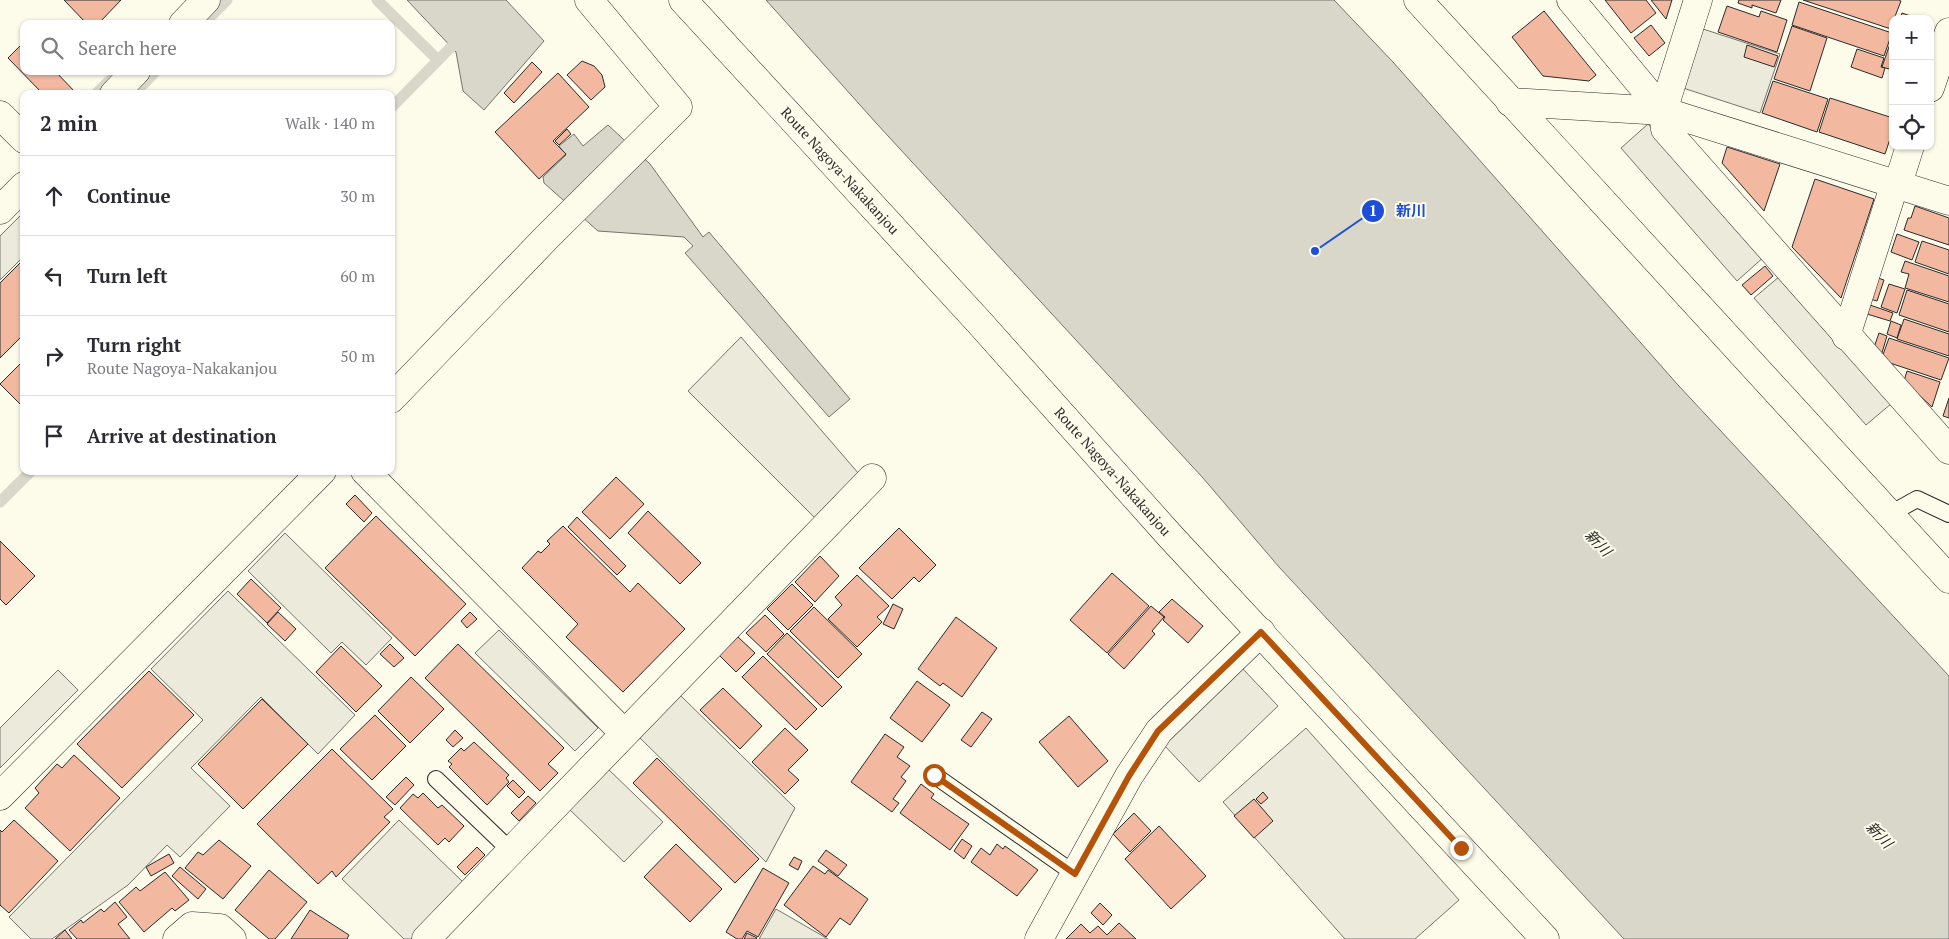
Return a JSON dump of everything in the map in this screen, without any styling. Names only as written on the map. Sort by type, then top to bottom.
[{"type":"street","points":[[187,20],[206,0]]},
{"type":"street","points":[[395,395],[678,107],[589,0]]},
{"type":"street","name":"Route Nagoya-Nakakanjou","points":[[683,0],[979,322],[1171,537],[1545,939]]},
{"type":"street","points":[[1418,0],[1949,579]]},
{"type":"street","points":[[1571,0],[1663,111]]},
{"type":"street","points":[[1698,0],[1663,111],[1665,129],[1846,336],[1949,450]]},
{"type":"street","points":[[1934,76],[1949,32]]},
{"type":"street","points":[[118,90],[132,75]]},
{"type":"street","points":[[1510,102],[1663,111],[1949,201]]},
{"type":"street","points":[[0,115],[20,135]]},
{"type":"street","points":[[1846,336],[1908,150]]},
{"type":"street","points":[[0,210],[20,190]]},
{"type":"street","points":[[0,796],[318,475]]},
{"type":"street","points":[[368,475],[624,733]]},
{"type":"street","points":[[426,939],[872,478]]},
{"type":"street","points":[[1039,939],[1129,776],[1158,731],[1261,632]]},
{"type":"street","points":[[177,939],[192,926],[220,928],[232,939]]},
{"type":"lane","points":[[1890,514],[1917,498],[1949,514]]},
{"type":"lane","points":[[934,775],[1075,874]]},
{"type":"lane","points":[[436,779],[510,851]]},
{"type":"shaded area","points":[[1703,29],[1780,54],[1760,113],[1683,88]]},
{"type":"shaded area","points":[[1648,124],[1765,256],[1737,281],[1621,148]]},
{"type":"shaded area","points":[[20,216],[20,260],[0,280],[0,236]]},
{"type":"shaded area","points":[[1780,276],[1892,403],[1866,425],[1754,298]]},
{"type":"shaded area","points":[[741,337],[859,474],[815,518],[688,391]]},
{"type":"shaded area","points":[[285,533],[392,638],[366,665],[342,642],[331,653],[248,571]]},
{"type":"shaded area","points":[[228,591],[355,715],[318,754],[261,697],[191,768],[230,806],[180,857],[167,845],[128,885],[52,939],[31,939],[9,917],[203,720],[151,669]]},
{"type":"shaded area","points":[[499,630],[598,728],[575,751],[475,653]]},
{"type":"shaded area","points":[[1242,668],[1278,706],[1199,782],[1163,744]]},
{"type":"shaded area","points":[[58,670],[78,690],[0,768],[0,728]]},
{"type":"shaded area","points":[[680,695],[795,808],[766,862],[639,737]]},
{"type":"shaded area","points":[[1306,728],[1459,900],[1415,939],[1345,939],[1223,802]]},
{"type":"shaded area","points":[[607,768],[663,822],[624,862],[568,808]]},
{"type":"shaded area","points":[[399,820],[465,884],[411,939],[404,939],[342,879]]},
{"type":"shaded area","points":[[776,909],[828,939],[759,939]]},
{"type":"water","points":[[407,0],[506,0],[544,41],[484,110],[463,91],[456,52]]},
{"type":"water","points":[[766,0],[1334,0],[1393,62],[1678,385],[1949,676],[1949,939],[1624,939],[1279,567],[1203,478],[877,124]]},
{"type":"water","points":[[608,125],[650,164],[703,237],[709,232],[850,399],[829,417],[685,253],[693,246],[684,237],[598,231],[544,183],[543,177],[566,155],[559,146],[574,134],[583,146]]},
{"type":"building","points":[[64,0],[121,0],[102,20],[83,20]]},
{"type":"building","points":[[1605,0],[1646,0],[1656,13],[1631,33]]},
{"type":"building","points":[[1651,0],[1672,0],[1666,19]]},
{"type":"building","points":[[1739,0],[1781,0],[1776,13],[1752,5],[1752,8],[1738,3]]},
{"type":"building","points":[[1803,0],[1899,0],[1901,1],[1896,15],[1889,15],[1889,28]]},
{"type":"building","points":[[1799,2],[1889,32],[1889,42],[1884,56],[1792,25]]},
{"type":"building","points":[[1727,6],[1759,17],[1761,11],[1787,20],[1777,52],[1718,32]]},
{"type":"building","points":[[1544,11],[1596,75],[1589,81],[1543,76],[1512,37]]},
{"type":"building","points":[[1651,25],[1665,43],[1649,56],[1634,38]]},
{"type":"building","points":[[1792,26],[1827,38],[1810,91],[1774,79]]},
{"type":"building","points":[[1747,45],[1778,56],[1774,67],[1744,57]]},
{"type":"building","points":[[20,46],[20,70],[8,58]]},
{"type":"building","points":[[1889,47],[1889,69],[1882,67]]},
{"type":"building","points":[[1857,49],[1884,58],[1881,67],[1885,68],[1882,78],[1851,67]]},
{"type":"building","points":[[582,61],[594,66],[602,75],[605,87],[591,100],[567,75]]},
{"type":"building","points":[[532,62],[542,72],[514,103],[504,93]]},
{"type":"building","points":[[558,73],[589,107],[553,141],[566,154],[539,179],[495,132]]},
{"type":"building","points":[[25,75],[59,75],[73,90],[39,90]]},
{"type":"building","points":[[1773,81],[1828,99],[1817,132],[1762,113]]},
{"type":"building","points":[[1830,98],[1889,117],[1889,142],[1885,154],[1819,132]]},
{"type":"building","points":[[567,129],[571,134],[559,145],[555,141]]},
{"type":"building","points":[[1727,147],[1780,164],[1764,211],[1722,163]]},
{"type":"building","points":[[1815,179],[1874,199],[1841,298],[1792,247]]},
{"type":"building","points":[[1915,206],[1949,218],[1949,245],[1904,230]]},
{"type":"building","points":[[1897,234],[1919,242],[1912,260],[1891,252]]},
{"type":"building","points":[[1922,241],[1949,250],[1949,274],[1915,262]]},
{"type":"building","points":[[1905,261],[1949,276],[1949,302],[1905,288],[1909,274],[1901,272]]},
{"type":"building","points":[[20,263],[20,338],[0,358],[0,283]]},
{"type":"building","points":[[1765,266],[1773,276],[1751,295],[1742,285]]},
{"type":"building","points":[[1878,278],[1884,280],[1877,301],[1870,299]]},
{"type":"building","points":[[1889,284],[1905,289],[1897,313],[1881,307]]},
{"type":"building","points":[[1907,290],[1949,304],[1949,332],[1899,315]]},
{"type":"building","points":[[1870,305],[1893,313],[1890,321],[1867,314]]},
{"type":"building","points":[[1904,319],[1949,334],[1949,356],[1897,339]]},
{"type":"building","points":[[1891,321],[1901,325],[1897,338],[1887,334]]},
{"type":"building","points":[[1879,333],[1887,336],[1881,356],[1872,353]]},
{"type":"building","points":[[1889,338],[1949,358],[1941,380],[1881,360]]},
{"type":"building","points":[[20,364],[20,404],[0,384]]},
{"type":"building","points":[[1907,371],[1940,382],[1932,407],[1904,381]]},
{"type":"building","points":[[1949,398],[1949,418],[1943,416]]},
{"type":"building","points":[[616,477],[644,504],[610,539],[582,512]]},
{"type":"building","points":[[355,495],[372,513],[364,522],[346,504]]},
{"type":"building","points":[[648,511],[701,563],[680,584],[628,533]]},
{"type":"building","points":[[376,516],[466,604],[415,656],[325,568]]},
{"type":"building","points":[[577,517],[626,566],[617,575],[568,527]]},
{"type":"building","points":[[563,526],[630,592],[638,583],[685,629],[623,692],[566,637],[578,624],[522,568],[538,551],[541,553],[550,544],[547,541]]},
{"type":"building","points":[[899,528],[936,565],[919,582],[914,577],[892,599],[859,568]]},
{"type":"building","points":[[0,541],[35,576],[6,605],[0,599]]},
{"type":"building","points":[[820,556],[839,576],[815,602],[795,582]]},
{"type":"building","points":[[1112,573],[1149,606],[1107,653],[1070,620]]},
{"type":"building","points":[[857,575],[889,606],[877,617],[882,622],[857,647],[828,619],[842,605],[835,597]]},
{"type":"building","points":[[251,579],[281,608],[267,623],[237,594]]},
{"type":"building","points":[[792,584],[813,605],[788,630],[767,609]]},
{"type":"building","points":[[1172,599],[1203,626],[1188,643],[1163,620],[1165,617],[1159,612]]},
{"type":"building","points":[[893,604],[903,609],[894,629],[883,624]]},
{"type":"building","points":[[1151,606],[1164,617],[1152,631],[1155,634],[1124,669],[1108,654]]},
{"type":"building","points":[[814,607],[862,654],[838,678],[790,631]]},
{"type":"building","points":[[278,612],[296,629],[285,641],[267,624]]},
{"type":"building","points":[[470,612],[477,619],[467,628],[461,621]]},
{"type":"building","points":[[765,615],[784,634],[766,652],[746,633]]},
{"type":"building","points":[[956,617],[997,648],[962,697],[943,683],[940,686],[918,669]]},
{"type":"building","points":[[787,633],[842,687],[822,707],[767,654]]},
{"type":"building","points":[[738,637],[755,653],[736,672],[719,655]]},
{"type":"building","points":[[390,644],[404,658],[394,667],[380,654]]},
{"type":"building","points":[[458,644],[564,748],[548,764],[558,773],[540,791],[425,678]]},
{"type":"building","points":[[341,646],[382,686],[356,712],[316,672]]},
{"type":"building","points":[[763,656],[817,709],[796,730],[742,677]]},
{"type":"building","points":[[149,671],[194,715],[122,788],[77,744]]},
{"type":"building","points":[[411,677],[444,709],[410,743],[378,711]]},
{"type":"building","points":[[917,681],[950,705],[922,742],[890,718]]},
{"type":"building","points":[[723,688],[762,726],[740,749],[700,710]]},
{"type":"building","points":[[262,699],[308,744],[243,809],[198,764]]},
{"type":"building","points":[[982,712],[992,719],[971,747],[961,740]]},
{"type":"building","points":[[375,715],[406,746],[372,780],[340,749]]},
{"type":"building","points":[[1069,716],[1108,761],[1078,787],[1039,742]]},
{"type":"building","points":[[785,728],[808,750],[788,770],[799,780],[785,794],[752,762]]},
{"type":"building","points":[[455,730],[463,738],[453,747],[446,740]]},
{"type":"building","points":[[885,734],[904,747],[897,757],[910,766],[901,777],[906,781],[893,799],[899,803],[892,812],[851,782]]},
{"type":"building","points":[[474,742],[509,775],[506,778],[509,782],[487,805],[449,767],[452,764],[448,761],[461,748],[464,751]]},
{"type":"building","points":[[332,749],[393,809],[384,817],[390,822],[336,877],[332,871],[318,884],[257,824]]},
{"type":"building","points":[[74,755],[120,798],[70,851],[25,808],[39,793],[35,788],[57,764],[62,768]]},
{"type":"building","points":[[657,758],[759,859],[735,883],[633,783]]},
{"type":"building","points":[[406,777],[414,785],[395,805],[386,797]]},
{"type":"building","points":[[513,780],[525,792],[519,798],[507,786]]},
{"type":"building","points":[[921,784],[934,794],[931,798],[969,824],[950,850],[900,813]]},
{"type":"building","points":[[1263,792],[1268,798],[1261,804],[1256,799]]},
{"type":"building","points":[[423,793],[438,808],[442,805],[464,826],[449,842],[445,838],[438,845],[400,808],[413,794],[418,798]]},
{"type":"building","points":[[528,796],[536,803],[519,821],[511,813]]},
{"type":"building","points":[[1254,799],[1273,821],[1254,838],[1234,816]]},
{"type":"building","points":[[1134,813],[1151,831],[1130,852],[1113,834]]},
{"type":"building","points":[[14,820],[58,861],[9,913],[0,905],[0,830],[2,832]]},
{"type":"building","points":[[1159,826],[1206,876],[1171,909],[1125,859]]},
{"type":"building","points":[[962,839],[972,846],[964,859],[954,851]]},
{"type":"building","points":[[219,840],[251,866],[223,899],[185,868],[198,852],[203,855]]},
{"type":"building","points":[[676,844],[722,889],[690,922],[644,877]]},
{"type":"building","points":[[997,844],[1003,849],[1005,846],[1038,870],[1017,896],[971,862],[981,848],[990,855]]},
{"type":"building","points":[[477,847],[485,855],[465,875],[457,867]]},
{"type":"building","points":[[826,850],[847,865],[838,876],[818,861]]},
{"type":"building","points":[[169,854],[174,863],[151,876],[146,867]]},
{"type":"building","points":[[794,857],[802,861],[798,870],[789,865]]},
{"type":"building","points":[[813,866],[825,874],[828,870],[868,899],[850,925],[840,918],[826,937],[784,905]]},
{"type":"building","points":[[180,867],[206,889],[198,899],[172,876]]},
{"type":"building","points":[[763,868],[789,883],[758,937],[747,931],[742,939],[737,939],[726,932]]},
{"type":"building","points":[[269,870],[307,902],[275,939],[269,939],[235,910]]},
{"type":"building","points":[[165,872],[189,900],[175,911],[172,908],[144,932],[119,902],[136,887],[140,891]]},
{"type":"building","points":[[115,902],[127,917],[118,924],[130,939],[77,939],[69,930],[81,920],[83,923],[101,909],[104,912]]},
{"type":"building","points":[[1100,903],[1112,915],[1103,925],[1091,913]]},
{"type":"building","points":[[310,910],[349,935],[347,939],[291,939]]},
{"type":"building","points":[[1119,923],[1136,939],[1066,939],[1081,924],[1090,933],[1098,926],[1107,935]]},
{"type":"building","points":[[65,930],[72,939],[55,939]]},
{"type":"building","points":[[747,933],[757,938],[744,939]]},
{"type":"waterway","points":[[207,20],[227,0]]},
{"type":"waterway","points":[[377,0],[438,60]]},
{"type":"waterway","points":[[395,104],[462,36]]},
{"type":"waterway","points":[[138,90],[152,75]]},
{"type":"waterway","points":[[100,90],[113,77]]},
{"type":"waterway","points":[[0,502],[27,475]]},
{"type":"place","name":"新川","points":[[1315,251]]},
{"type":"route","points":[[934,775],[1075,874],[1129,776],[1158,731],[1261,632],[1461,848]]}]
